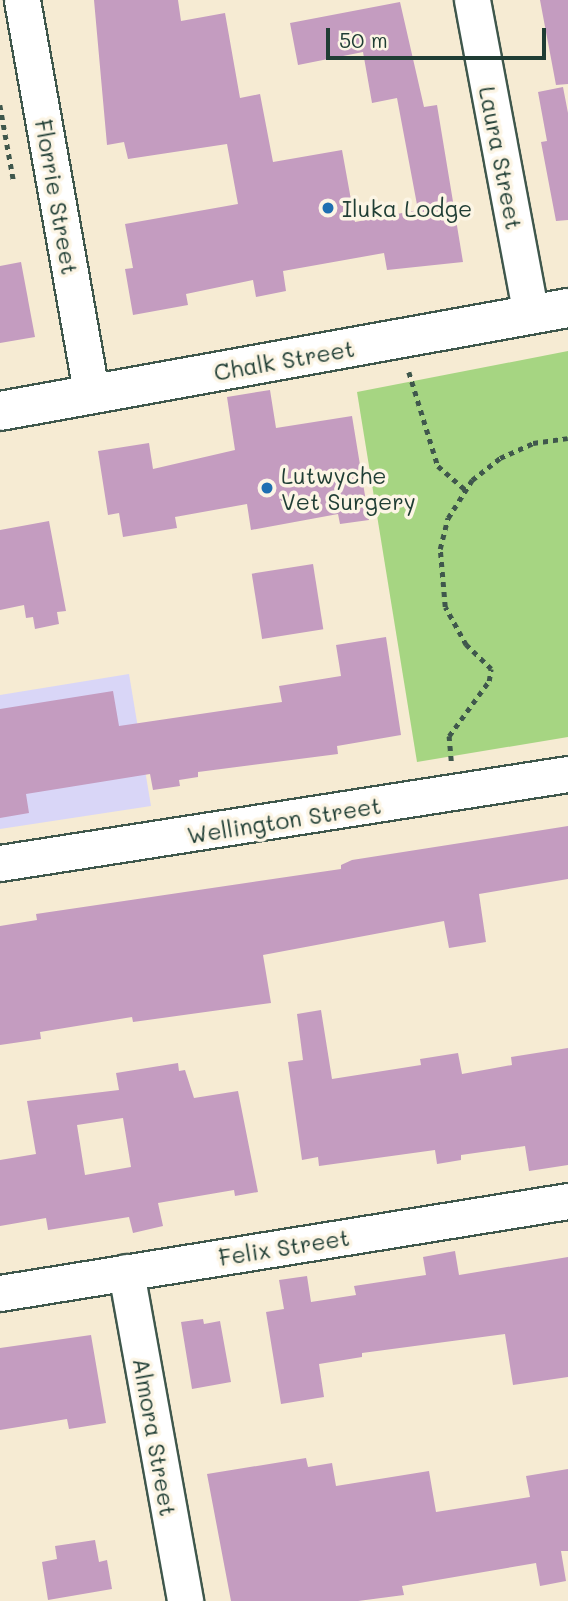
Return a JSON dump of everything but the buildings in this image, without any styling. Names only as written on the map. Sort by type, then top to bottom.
[{"type":"street","name":"Florrie Street","points":[[22,0],[92,395]]},
{"type":"street","name":"Laura Street","points":[[472,0],[531,315]]},
{"type":"street","name":"Chalk Street","points":[[0,411],[568,308]]},
{"type":"street","name":"Wellington Street","points":[[0,863],[568,774]]},
{"type":"street","name":"Felix Street","points":[[0,1293],[568,1201]]},
{"type":"street","name":"Almora Street","points":[[126,1272],[186,1601]]},
{"type":"path","points":[[0,105],[14,183]]},
{"type":"path","points":[[408,370],[438,466],[466,489]]},
{"type":"path","points":[[452,763],[449,736],[489,681],[491,670],[454,627],[439,575],[440,548],[448,518],[466,489],[486,467],[516,449],[568,439]]},
{"type":"shaded area","points":[[129,674],[151,806],[0,829],[0,695]]},
{"type":"green space","points":[[568,351],[568,737],[417,762],[357,392]]},
{"type":"place","name":"Iluka Lodge","points":[[328,208]]},
{"type":"place","name":"Lutwyche Vet Surgery","points":[[267,488]]}]
